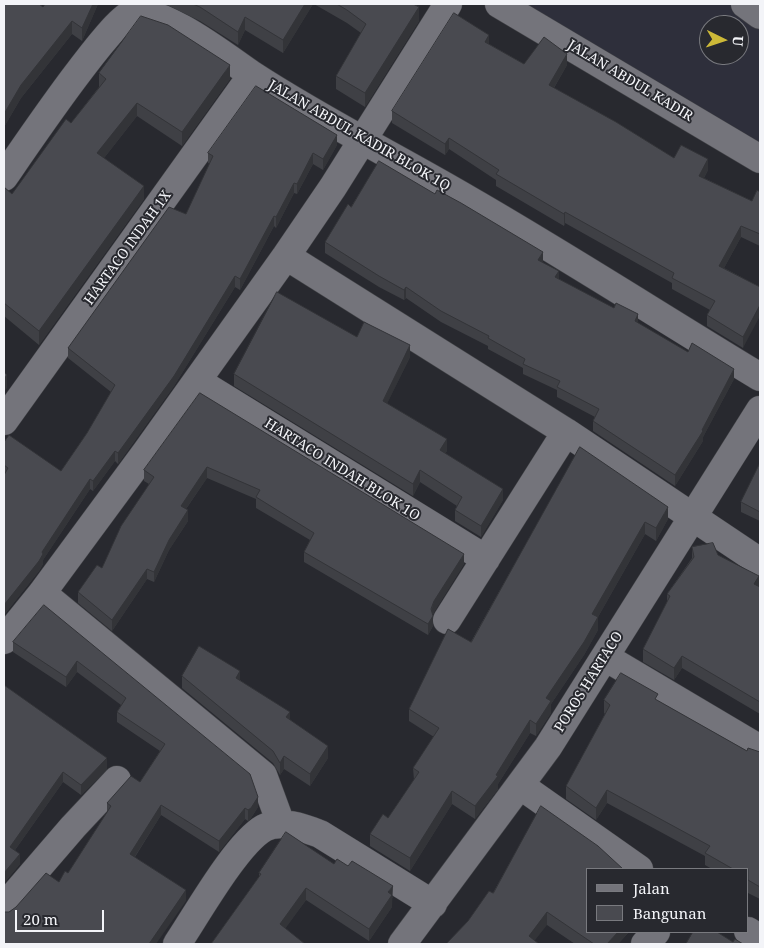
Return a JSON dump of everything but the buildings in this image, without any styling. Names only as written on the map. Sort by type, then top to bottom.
[{"type":"street","points":[[4,640],[42,593],[286,256],[363,139],[448,4]]},
{"type":"street","name":"JALAN ABDUL KADIR","points":[[500,4],[533,12],[760,159]]},
{"type":"street","points":[[745,4],[760,15]]},
{"type":"street","name":"JALAN ABDUL KADIR BLOK 1Q","points":[[4,177],[87,62],[118,23],[130,14],[146,13],[163,19],[252,75],[473,202],[760,377]]},
{"type":"street","name":"HARTACO INDAH 1X","points":[[4,420],[252,75]]},
{"type":"street","points":[[286,256],[566,432],[760,562]]},
{"type":"street","name":"HARTACO INDAH BLOK 1O","points":[[197,380],[486,559]]},
{"type":"street","name":"POROS HARTACO","points":[[402,944],[521,786],[605,657],[760,410]]},
{"type":"street","points":[[447,620],[566,432]]},
{"type":"street","points":[[42,593],[263,775],[281,824]]},
{"type":"street","points":[[605,657],[760,749]]},
{"type":"street","points":[[4,907],[73,827],[117,780]]},
{"type":"street","points":[[521,786],[638,868]]},
{"type":"street","points":[[177,944],[235,857],[265,827],[281,824],[299,827],[320,834],[433,904]]},
{"type":"street","points":[[645,944],[655,933]]},
{"type":"street","points":[[749,933],[760,939]]},
{"type":"shaded area","points":[[517,4],[760,4],[760,150]]}]
